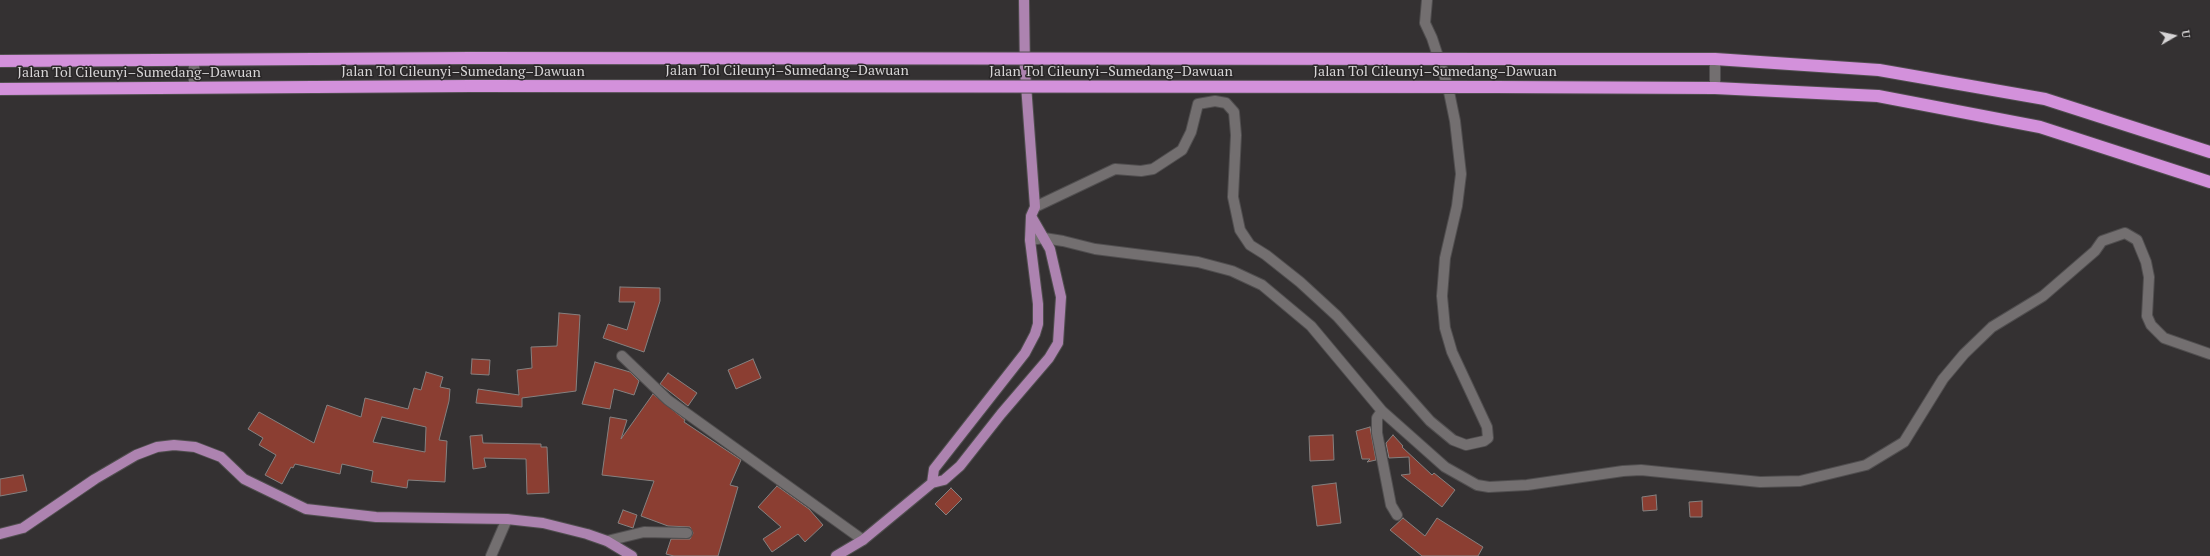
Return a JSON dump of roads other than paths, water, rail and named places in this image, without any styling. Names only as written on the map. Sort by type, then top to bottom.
[{"type":"highway","name":"Jalan Tol Cileunyi–Sumedang–Dawuan","points":[[0,61],[471,58],[1715,60],[1879,70],[2045,99],[2210,152]]},
{"type":"highway","name":"Jalan Tol Cileunyi–Sumedang–Dawuan","points":[[0,89],[471,86],[1715,88],[1878,96],[2040,127],[2210,182]]},
{"type":"main road","points":[[932,483],[934,469],[1024,353],[1035,334],[1038,324],[1038,304],[1030,240],[1033,212],[1025,71],[1024,0]]},
{"type":"main road","points":[[836,556],[862,540],[932,483],[944,480],[960,466],[1038,369],[1049,358],[1058,343],[1061,297],[1050,249],[1033,212]]},
{"type":"main road","points":[[0,534],[23,528],[95,479],[136,455],[157,447],[174,445],[195,447],[221,457],[244,479],[306,509],[376,518],[506,520],[543,523],[587,534],[607,541],[632,556]]},
{"type":"street","points":[[1033,212],[1115,169],[1140,171],[1153,169],[1182,150],[1191,132],[1198,104],[1215,101],[1226,103],[1234,112],[1236,135],[1233,198],[1240,230],[1250,245],[1266,254],[1300,282],[1337,316],[1430,421],[1453,440],[1466,445],[1484,441],[1488,438],[1487,427],[1452,352],[1446,328],[1442,296],[1445,258],[1458,206],[1461,174],[1455,121],[1448,87],[1432,38],[1425,23],[1427,0]]},
{"type":"street","points":[[194,60],[194,88]]},
{"type":"street","points":[[1715,60],[1715,88]]},
{"type":"street","points":[[1030,240],[1044,238],[1102,250],[1198,262],[1232,271],[1262,285],[1282,299],[1311,326],[1382,411],[1445,467],[1477,485],[1489,487],[1527,485],[1623,471],[1641,470],[1760,482],[1800,481],[1866,465],[1898,446],[1909,436],[1943,379],[1964,354],[1992,327],[2043,296],[2095,251],[2102,240],[2125,233],[2137,240],[2146,262],[2149,277],[2147,316],[2151,325],[2164,338],[2210,354]]},
{"type":"street","points":[[622,356],[668,400],[862,540]]},
{"type":"street","points":[[1382,411],[1377,418],[1376,433],[1391,505],[1397,515]]},
{"type":"street","points":[[490,556],[506,520]]},
{"type":"street","points":[[607,541],[644,532],[688,533]]}]
